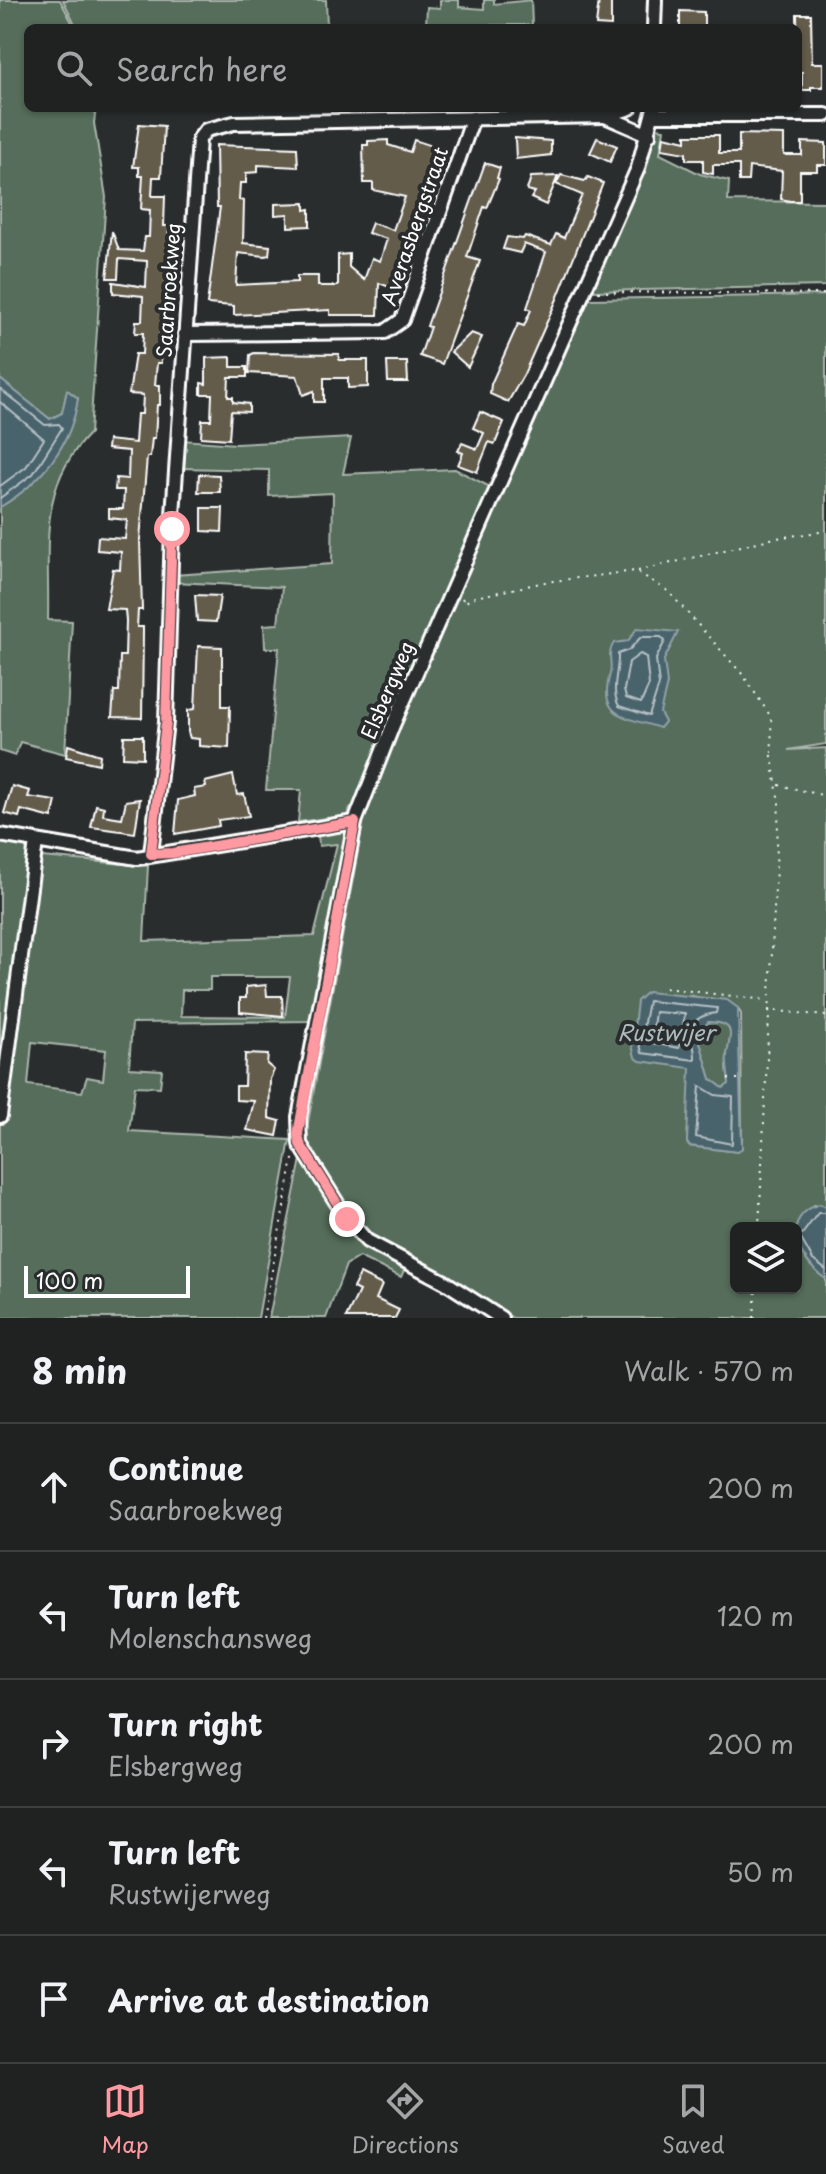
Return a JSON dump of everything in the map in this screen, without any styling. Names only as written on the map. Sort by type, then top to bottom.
[{"type":"street","points":[[654,24],[655,0]]},
{"type":"street","name":"Saarbroekweg","points":[[151,854],[166,722],[171,543],[196,153],[206,130],[234,123],[605,116],[618,112]]},
{"type":"street","name":"Elsbergweg","points":[[300,1144],[299,1117],[355,822],[393,725],[585,290],[649,135],[654,112]]},
{"type":"street","points":[[697,112],[826,115]]},
{"type":"street","name":"Saarbroekweg","points":[[605,116],[649,135]]},
{"type":"street","name":"Averasbergstraat","points":[[185,334],[385,332],[394,329],[402,320],[473,118]]},
{"type":"street","points":[[0,835],[137,858],[355,822]]},
{"type":"street","points":[[0,1116],[36,842]]},
{"type":"street","points":[[300,1144],[347,1219],[367,1241],[445,1282],[501,1318]]},
{"type":"path","points":[[585,290],[826,294]]},
{"type":"path","points":[[462,598],[465,603],[471,598],[545,582],[636,571],[770,539],[826,531]]},
{"type":"path","points":[[636,571],[668,591],[743,675],[771,717],[772,756]]},
{"type":"path","points":[[759,1222],[778,784],[771,750]]},
{"type":"path","points":[[778,784],[826,796]]},
{"type":"path","points":[[665,988],[767,1000]]},
{"type":"path","points":[[767,1010],[826,1016]]},
{"type":"path","points":[[728,1079],[743,1079]]},
{"type":"path","points":[[263,1318],[293,1156],[300,1144]]},
{"type":"path","points":[[754,1318],[756,1294]]},
{"type":"green space","points":[[0,0],[60,0],[73,24],[24,24],[24,112],[95,112],[94,123],[106,197],[90,433],[61,475],[54,497],[48,544],[48,620],[72,621],[65,754],[20,742],[15,756],[0,751],[0,507],[30,485],[51,461],[66,433],[78,398],[67,390],[62,413],[50,419],[0,379]]},
{"type":"green space","points":[[63,0],[326,0],[327,24],[75,24]]},
{"type":"green space","points":[[440,0],[459,0],[459,7],[484,9],[484,0],[494,0],[494,4],[531,0],[532,24],[426,24],[427,7],[440,8]]},
{"type":"green space","points":[[656,128],[664,129],[660,154],[700,174],[729,181],[728,201],[826,202],[826,286],[593,291]]},
{"type":"green space","points":[[826,295],[826,744],[788,750],[826,748],[826,1207],[814,1205],[802,1222],[730,1222],[730,1294],[802,1294],[802,1252],[826,1279],[826,1318],[513,1318],[411,1255],[401,1277],[359,1257],[346,1265],[326,1318],[269,1318],[301,1159],[333,1186],[308,1144],[306,1133],[366,808],[350,808],[348,815],[298,822],[301,790],[266,790],[279,648],[265,648],[264,625],[278,624],[282,587],[173,582],[174,575],[332,564],[333,493],[269,496],[269,470],[180,468],[182,440],[236,444],[351,438],[343,474],[455,469],[492,488],[505,489],[589,299]],"holes":[[[689,995],[738,1008],[741,1014],[742,1148],[738,1152],[689,1146],[692,1071]]]},
{"type":"green space","points":[[338,829],[345,832],[347,840],[310,1021],[132,1023],[129,1068],[162,1070],[160,1087],[135,1086],[129,1131],[290,1140],[258,1318],[0,1318],[0,839],[23,843],[30,856],[148,866],[144,941],[314,936],[337,844],[319,846],[318,833]],"holes":[[[210,977],[290,977],[285,1017],[181,1016],[182,990],[210,990]],[[32,1042],[106,1050],[103,1080],[87,1077],[82,1092],[28,1085]]]},
{"type":"green space","points":[[708,1022],[719,1023],[729,1030],[729,1084],[723,1088],[711,1079],[698,1036]]},
{"type":"water","points":[[0,379],[50,419],[62,413],[67,390],[78,398],[69,431],[52,461],[29,486],[0,507]]},
{"type":"water","points":[[637,628],[678,632],[664,660],[667,684],[660,713],[665,722],[660,728],[617,713],[608,699],[612,647],[614,643],[628,641]]},
{"type":"water","name":"Rustwijer","points":[[647,992],[727,1000],[738,1008],[742,1148],[738,1152],[689,1146],[690,1068],[640,1061],[635,1057],[632,1045],[637,1001]],"holes":[[[708,1022],[726,1026],[730,1036],[727,1056],[729,1084],[723,1088],[711,1079],[698,1036]]]},
{"type":"water","points":[[820,1204],[826,1207],[826,1279],[802,1253],[802,1222],[798,1222],[807,1210]]},
{"type":"building","points":[[599,0],[611,0],[611,24],[596,24]]},
{"type":"building","points":[[680,11],[704,12],[704,24],[680,24]]},
{"type":"building","points":[[797,14],[811,14],[812,63],[823,63],[823,87],[802,90],[802,24],[797,24]]},
{"type":"building","points":[[139,124],[164,126],[161,177],[153,177],[152,196],[165,196],[164,226],[169,226],[163,332],[160,331],[158,355],[161,355],[161,363],[157,363],[155,385],[160,385],[160,405],[157,405],[155,438],[152,438],[150,457],[147,457],[140,540],[142,610],[138,610],[137,627],[143,627],[142,718],[112,717],[114,691],[119,691],[120,656],[125,656],[126,621],[125,610],[106,609],[113,569],[120,570],[121,552],[97,550],[98,537],[125,539],[127,520],[109,518],[109,509],[123,509],[124,490],[115,490],[116,478],[128,479],[129,451],[107,449],[108,440],[135,443],[137,414],[142,414],[143,395],[129,394],[135,354],[142,354],[143,333],[135,333],[136,321],[142,321],[143,296],[113,293],[113,282],[146,287],[147,261],[119,259],[118,278],[107,278],[112,231],[119,250],[143,251],[145,237],[149,237],[150,210],[141,209],[143,176],[139,176],[139,167],[133,167]]},
{"type":"building","points":[[739,134],[784,135],[784,155],[802,155],[802,142],[826,143],[826,165],[817,165],[817,171],[800,171],[800,201],[790,201],[781,199],[782,171],[749,167],[748,181],[739,181],[739,165],[713,165],[713,174],[703,172],[703,160],[686,160],[686,153],[662,149],[664,136],[686,141],[686,135],[719,135],[719,153],[739,153]]},
{"type":"building","points":[[515,138],[551,141],[551,155],[516,159]]},
{"type":"building","points":[[597,138],[617,146],[610,162],[590,153]]},
{"type":"building","points":[[388,140],[388,145],[410,152],[414,140],[441,149],[439,155],[447,158],[438,182],[431,180],[413,230],[409,229],[392,288],[379,283],[378,315],[330,315],[330,310],[234,315],[234,306],[207,304],[220,207],[217,207],[216,145],[297,148],[298,167],[258,165],[258,172],[246,173],[246,183],[240,183],[239,200],[244,201],[243,243],[270,246],[269,255],[265,256],[238,253],[236,285],[297,282],[297,276],[318,276],[318,286],[338,286],[338,255],[349,254],[349,267],[364,280],[372,258],[380,261],[387,239],[368,233],[372,223],[393,230],[405,197],[373,190],[373,183],[364,183],[363,145],[368,145],[368,141]]},
{"type":"building","points":[[485,163],[500,168],[499,179],[487,208],[484,207],[467,257],[480,261],[442,364],[420,356],[430,327],[427,326]]},
{"type":"building","points":[[561,175],[585,181],[588,177],[603,183],[557,299],[524,374],[508,402],[490,394],[491,384],[518,324],[524,326],[531,310],[527,308],[546,252],[524,244],[520,253],[503,249],[507,237],[523,239],[525,236],[551,245],[556,234],[564,238],[582,195],[556,184]]},
{"type":"building","points":[[558,176],[546,205],[531,198],[535,192],[527,190],[531,177]]},
{"type":"building","points":[[305,203],[305,210],[310,209],[310,226],[288,227],[288,214],[275,215],[275,204]]},
{"type":"building","points":[[471,333],[482,337],[468,367],[451,352]]},
{"type":"building","points":[[339,354],[339,360],[368,360],[368,387],[348,388],[348,378],[324,378],[324,402],[314,402],[314,391],[303,395],[297,376],[249,373],[250,355]]},
{"type":"building","points":[[231,357],[231,367],[247,367],[247,377],[229,377],[228,397],[233,397],[233,402],[249,404],[249,412],[231,411],[229,439],[201,437],[202,420],[211,420],[212,394],[201,394],[201,383],[206,384],[206,358]]},
{"type":"building","points":[[387,362],[407,362],[408,382],[388,382]]},
{"type":"building","points":[[480,412],[504,422],[495,444],[489,442],[477,472],[458,465],[463,453],[458,451],[462,443],[477,449],[484,433],[473,428]]},
{"type":"building","points":[[199,474],[219,475],[220,492],[198,492]]},
{"type":"building","points":[[202,508],[223,508],[222,532],[202,531]]},
{"type":"building","points":[[195,595],[220,596],[216,622],[197,621]]},
{"type":"building","points":[[198,646],[222,647],[222,706],[230,706],[229,748],[199,746],[199,739],[190,738],[188,732],[188,710],[195,709]]},
{"type":"building","points":[[124,736],[143,736],[143,758],[123,757]]},
{"type":"building","points":[[68,745],[100,755],[99,764],[66,757]]},
{"type":"building","points":[[233,775],[237,795],[244,794],[249,816],[218,820],[219,826],[175,834],[178,800],[195,796],[194,789],[206,787],[205,782]]},
{"type":"building","points":[[12,786],[30,791],[28,797],[56,801],[52,818],[21,810],[19,817],[4,813]]},
{"type":"building","points":[[140,799],[135,833],[91,827],[96,805],[104,807],[103,815],[122,818],[126,801]]},
{"type":"building","points":[[266,985],[267,996],[282,996],[283,1016],[240,1012],[240,998],[246,998],[246,987]]},
{"type":"building","points":[[245,1054],[268,1055],[267,1064],[274,1070],[270,1079],[269,1118],[280,1121],[277,1136],[247,1130],[254,1101],[236,1100],[236,1086],[244,1086]]},
{"type":"building","points":[[360,1274],[382,1285],[376,1299],[399,1310],[395,1318],[346,1318],[359,1291],[353,1288]]},
{"type":"route","points":[[172,529],[166,722],[151,854],[173,853],[355,822],[298,1134],[300,1144],[347,1219]]}]
